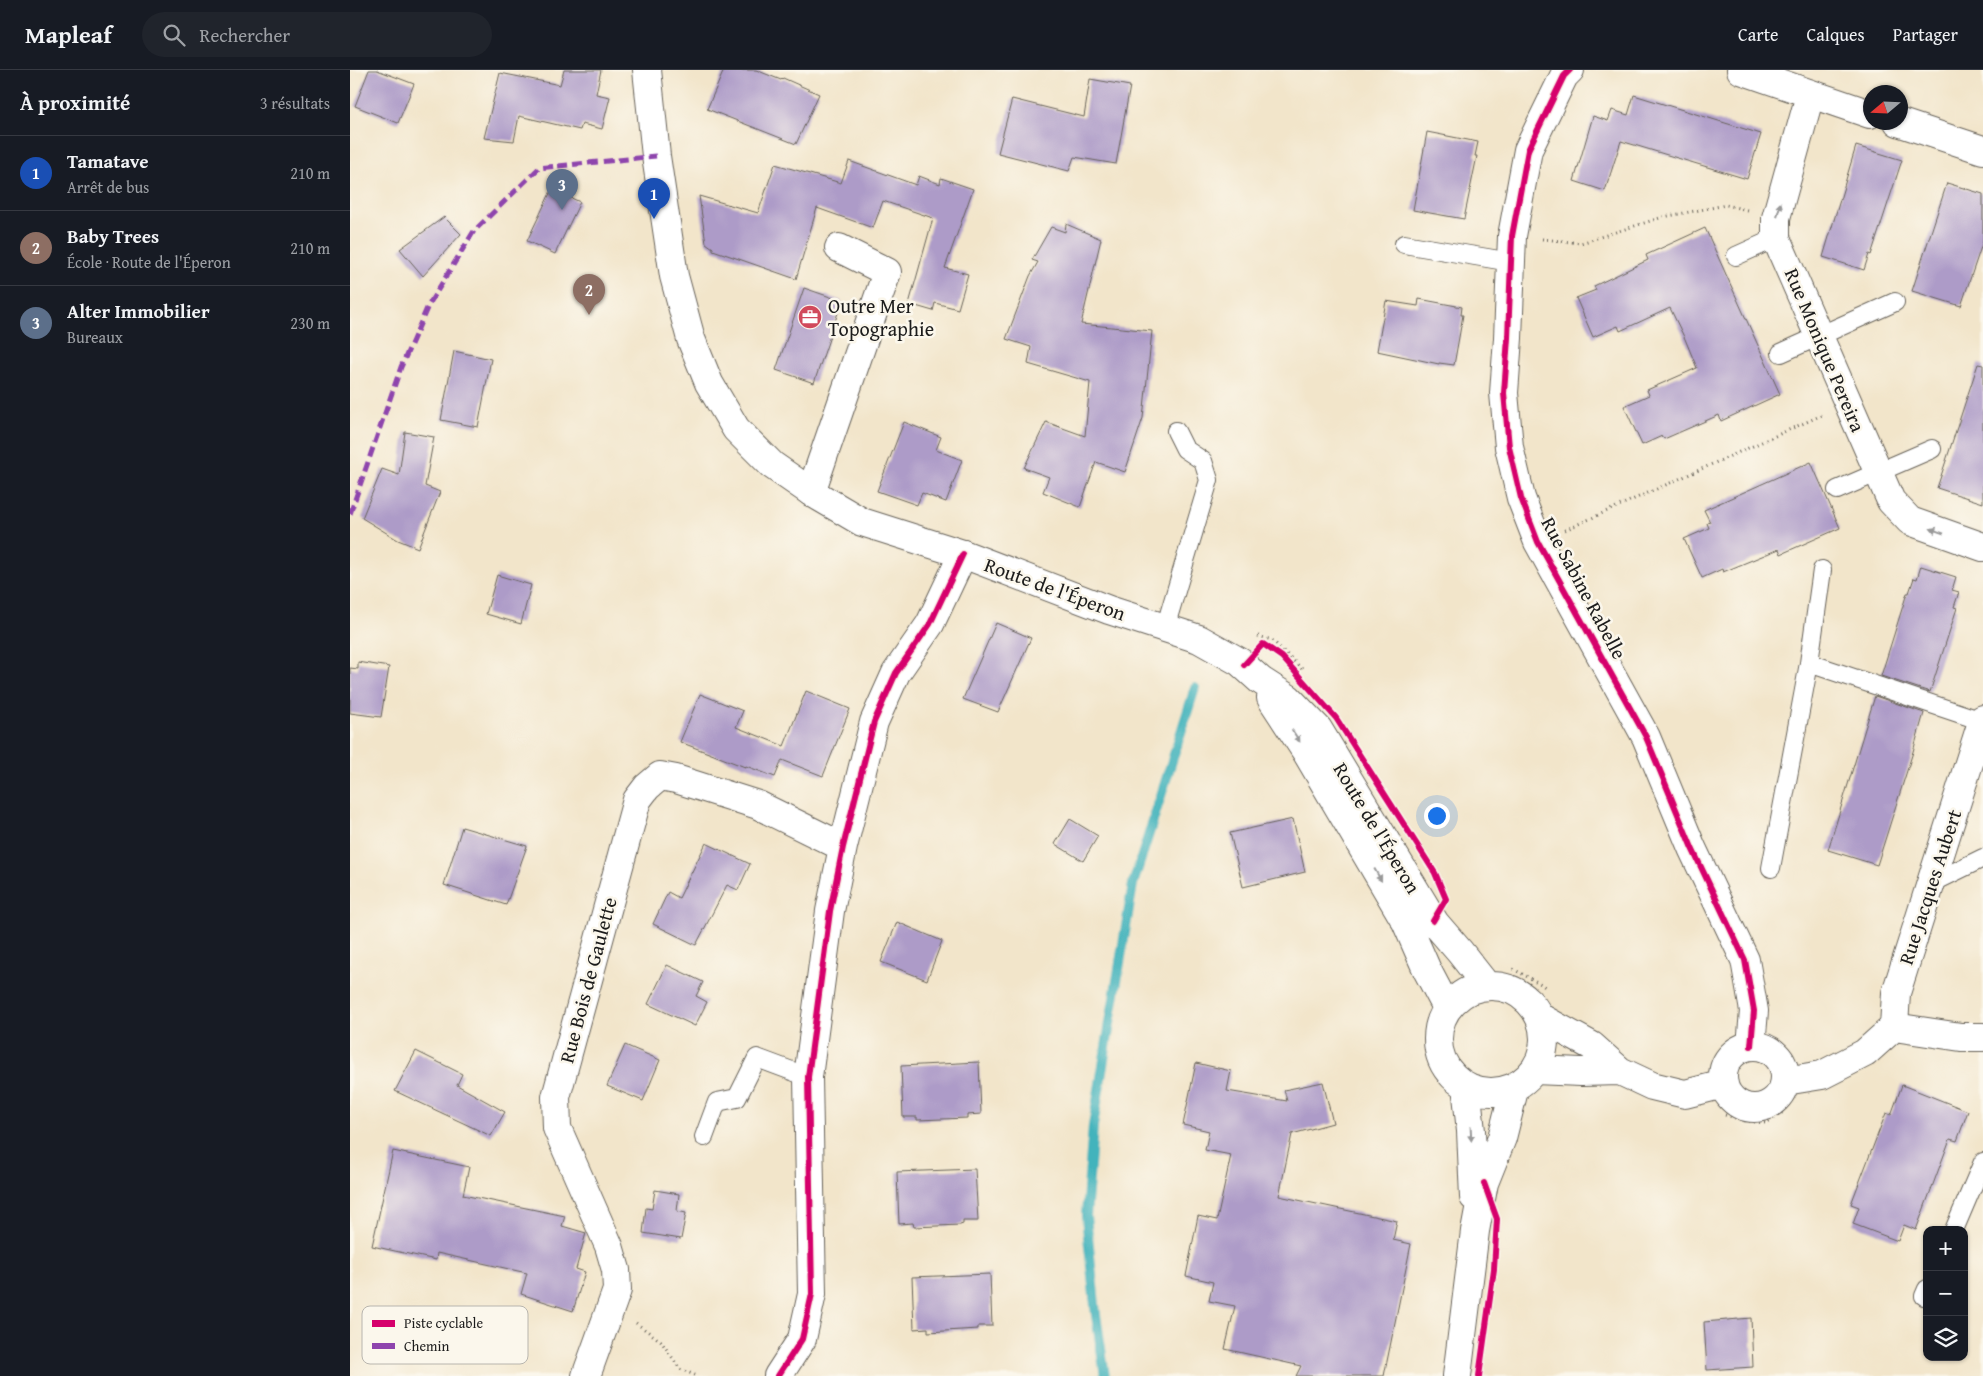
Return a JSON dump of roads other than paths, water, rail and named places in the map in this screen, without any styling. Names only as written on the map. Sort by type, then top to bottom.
[{"type":"street","name":"Route de l'Éperon","points":[[647,70],[656,156],[674,276],[691,339],[708,383],[736,429],[772,465],[810,492],[862,522],[963,554],[1109,610],[1199,639],[1288,698],[1318,729],[1435,924],[1486,985]]},
{"type":"street","name":"Rue Sabine Rabelle","points":[[1570,70],[1564,76],[1528,150],[1511,249],[1504,393],[1509,447],[1519,489],[1538,542],[1646,737],[1692,848],[1745,960],[1754,1011],[1751,1046]]},
{"type":"street","points":[[1741,70],[1863,112]]},
{"type":"street","points":[[1776,228],[1810,95]]},
{"type":"street","points":[[1908,125],[1983,150]]},
{"type":"street","name":"Rue Monique Pereira","points":[[1776,228],[1848,403],[1891,501],[1910,521],[1983,547]]},
{"type":"street","points":[[810,492],[888,272],[839,248]]},
{"type":"street","points":[[778,1376],[802,1339],[812,1294],[808,1077],[830,911],[844,847],[874,722],[896,673],[930,624],[963,554]]},
{"type":"street","name":"Route de l'Éperon","points":[[1252,673],[1305,750],[1406,922],[1427,970],[1447,1008]]},
{"type":"street","name":"Rue Jacques Aubert","points":[[1894,1027],[1896,993],[1983,720]]},
{"type":"street","name":"Rue Bois de Gaulette","points":[[586,1376],[617,1290],[616,1270],[608,1246],[557,1128],[556,1096],[637,800],[660,776],[676,779],[758,805],[844,847]]},
{"type":"street","points":[[1457,1376],[1475,1231],[1484,1183],[1525,1078],[1541,1058],[1545,1040],[1541,1018],[1532,1004],[1515,991],[1501,986],[1486,985],[1468,991],[1447,1008],[1439,1029],[1440,1051],[1450,1071],[1466,1086],[1491,1092],[1504,1091],[1525,1078],[1581,1072],[1620,1071]]},
{"type":"street","points":[[1541,1018],[1592,1046],[1620,1071],[1652,1086],[1684,1094],[1724,1084]]},
{"type":"street","points":[[1785,1081],[1822,1076],[1865,1053],[1894,1027],[1961,1037],[1983,1037]]},
{"type":"street","points":[[1751,1046],[1769,1050],[1782,1063],[1785,1081],[1782,1091],[1776,1100],[1766,1106],[1756,1108],[1745,1107],[1735,1102],[1728,1094],[1724,1084],[1724,1071],[1729,1059],[1738,1050],[1751,1046]]},
{"type":"street","points":[[1466,1086],[1471,1131],[1475,1231]]},
{"type":"lane","points":[[1736,256],[1776,228]]},
{"type":"lane","points":[[1404,244],[1511,249]]},
{"type":"lane","points":[[1781,353],[1895,302]]},
{"type":"lane","points":[[1165,628],[1210,480],[1203,461],[1185,449],[1176,431]]},
{"type":"lane","points":[[1837,490],[1932,449]]},
{"type":"lane","points":[[1771,868],[1809,662],[1822,570]]},
{"type":"lane","points":[[1809,662],[1983,720]]},
{"type":"lane","points":[[1932,883],[1983,858]]},
{"type":"lane","points":[[704,1137],[717,1102],[737,1098],[757,1058],[808,1077]]},
{"type":"lane","points":[[1956,1226],[1983,1162]]},
{"type":"waterway","points":[[1105,1376],[1096,1315],[1086,1216],[1093,1126],[1133,884],[1195,688]]},
{"type":"place","name":"Alter Immobilier","points":[[562,210]]},
{"type":"place","name":"Tamatave","points":[[654,219]]},
{"type":"place","name":"Baby Trees","points":[[589,315]]},
{"type":"place","name":"Outre Mer Topographie","points":[[810,317]]}]
